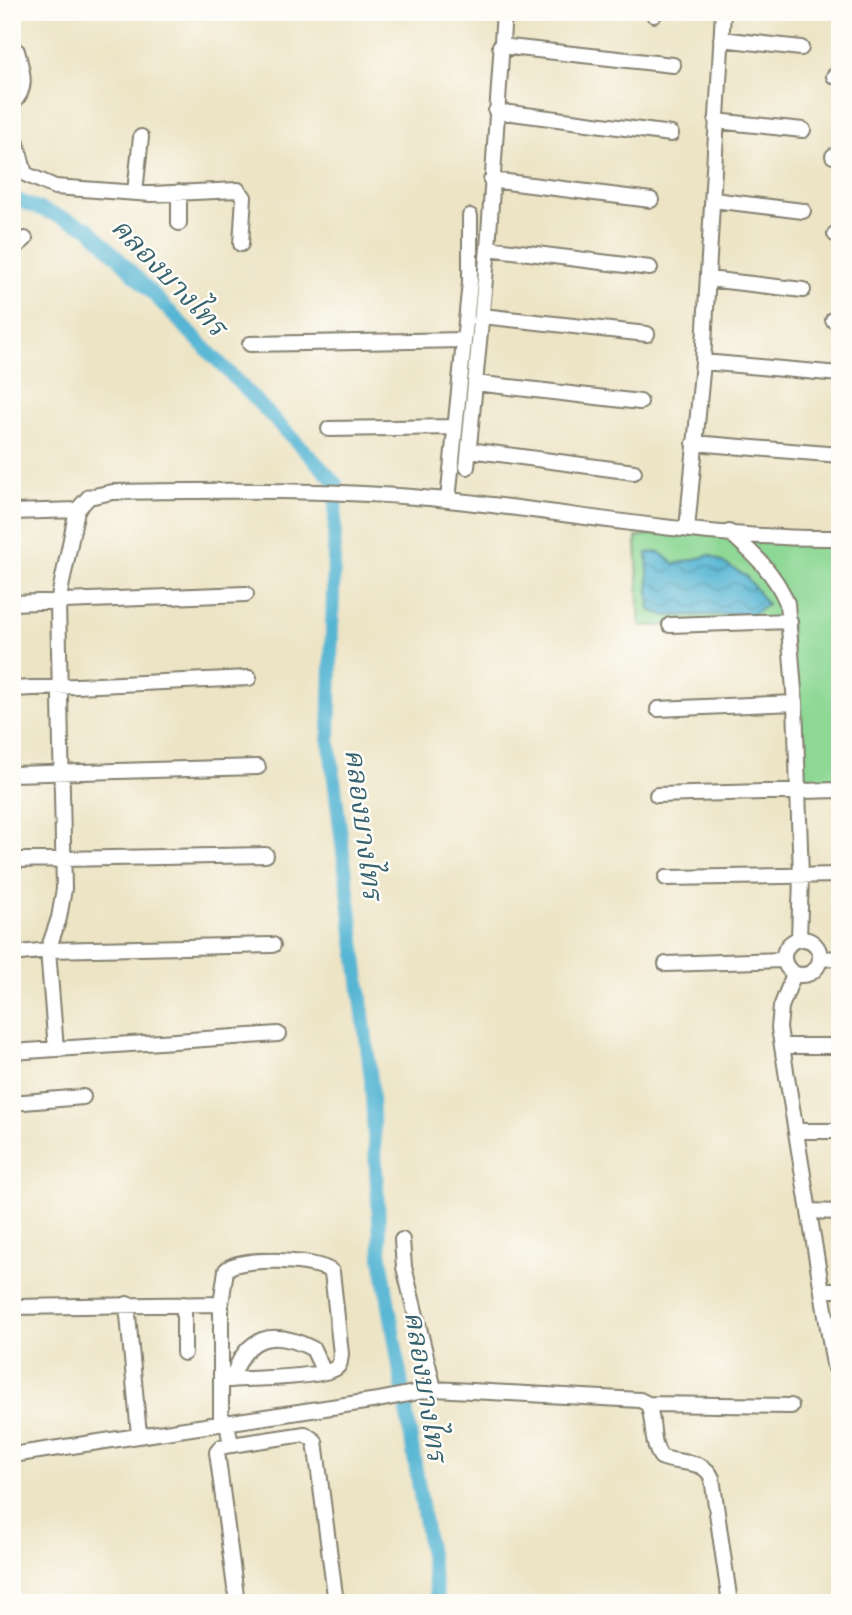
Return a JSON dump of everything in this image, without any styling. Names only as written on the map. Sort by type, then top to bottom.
[{"type":"street","points":[[467,467],[488,248],[504,12]]},
{"type":"street","points":[[687,529],[703,362],[723,12]]},
{"type":"street","points":[[721,38],[802,48]]},
{"type":"street","points":[[500,46],[673,65]]},
{"type":"street","points":[[12,103],[22,95],[24,84],[17,51]]},
{"type":"street","points":[[496,111],[671,134]]},
{"type":"street","points":[[716,121],[803,130]]},
{"type":"street","points":[[12,125],[25,174],[55,187],[135,192],[238,190],[244,197],[241,244]]},
{"type":"street","points":[[135,192],[141,137]]},
{"type":"street","points":[[491,180],[651,200]]},
{"type":"street","points":[[178,223],[179,192]]},
{"type":"street","points":[[713,200],[803,211]]},
{"type":"street","points":[[448,500],[470,282],[470,216]]},
{"type":"street","points":[[12,250],[25,239]]},
{"type":"street","points":[[488,248],[650,268]]},
{"type":"street","points":[[708,279],[803,290]]},
{"type":"street","points":[[482,316],[646,334]]},
{"type":"street","points":[[250,344],[464,340]]},
{"type":"street","points":[[703,362],[840,374]]},
{"type":"street","points":[[475,383],[640,402]]},
{"type":"street","points":[[329,429],[456,427]]},
{"type":"street","points":[[695,443],[840,455]]},
{"type":"street","points":[[469,450],[634,472]]},
{"type":"street","points":[[56,1049],[48,950],[61,908],[63,860],[58,602],[77,510],[89,497],[113,492],[301,489],[448,500],[687,529],[840,538]]},
{"type":"street","points":[[12,513],[77,510]]},
{"type":"street","points":[[729,532],[761,560],[782,589],[790,621],[801,876],[799,939]]},
{"type":"street","points":[[12,603],[246,594]]},
{"type":"street","points":[[670,625],[790,621]]},
{"type":"street","points":[[12,689],[249,678]]},
{"type":"street","points":[[658,709],[794,703]]},
{"type":"street","points":[[12,774],[258,767]]},
{"type":"street","points":[[657,795],[840,790]]},
{"type":"street","points":[[12,860],[267,855]]},
{"type":"street","points":[[666,878],[840,875]]},
{"type":"street","points":[[783,960],[787,946],[799,939],[810,940],[818,948],[821,958],[811,974],[794,974]]},
{"type":"street","points":[[12,954],[48,950],[273,945]]},
{"type":"street","points":[[821,958],[840,958]]},
{"type":"street","points":[[666,964],[783,960]]},
{"type":"street","points":[[783,960],[794,974]]},
{"type":"street","points":[[794,974],[781,1007],[779,1028],[798,1131],[834,1365],[840,1370]]},
{"type":"street","points":[[12,1052],[278,1034]]},
{"type":"street","points":[[782,1046],[840,1046]]},
{"type":"street","points":[[12,1103],[83,1097]]},
{"type":"street","points":[[798,1131],[840,1131]]},
{"type":"street","points":[[810,1211],[840,1212]]},
{"type":"street","points":[[401,1240],[404,1267],[432,1390]]},
{"type":"street","points":[[227,1380],[324,1372],[336,1368],[341,1354],[336,1281],[327,1267],[314,1263],[231,1264],[224,1278],[221,1304],[227,1380],[224,1423],[231,1445]]},
{"type":"street","points":[[822,1290],[840,1290]]},
{"type":"street","points":[[127,1304],[138,1436]]},
{"type":"street","points":[[184,1304],[184,1353]]},
{"type":"street","points":[[12,1307],[221,1304]]},
{"type":"street","points":[[227,1380],[245,1351],[256,1340],[283,1336],[313,1349],[324,1372]]},
{"type":"street","points":[[12,1455],[432,1390],[640,1400],[649,1407],[791,1406]]},
{"type":"street","points":[[649,1407],[655,1449],[669,1460],[701,1465],[708,1470],[730,1603]]},
{"type":"street","points":[[237,1603],[217,1452],[221,1447],[305,1434],[312,1436],[317,1453],[336,1603]]},
{"type":"green space","points":[[687,529],[840,538],[840,791],[796,790],[790,622],[640,626],[636,537]]},
{"type":"water","points":[[659,552],[675,564],[710,555],[746,576],[767,604],[753,614],[666,616],[650,610],[647,553]]},
{"type":"waterway","name":"คลองบางไทร","points":[[12,198],[89,228],[336,483],[329,738],[371,1079],[381,1257],[438,1603]]}]
